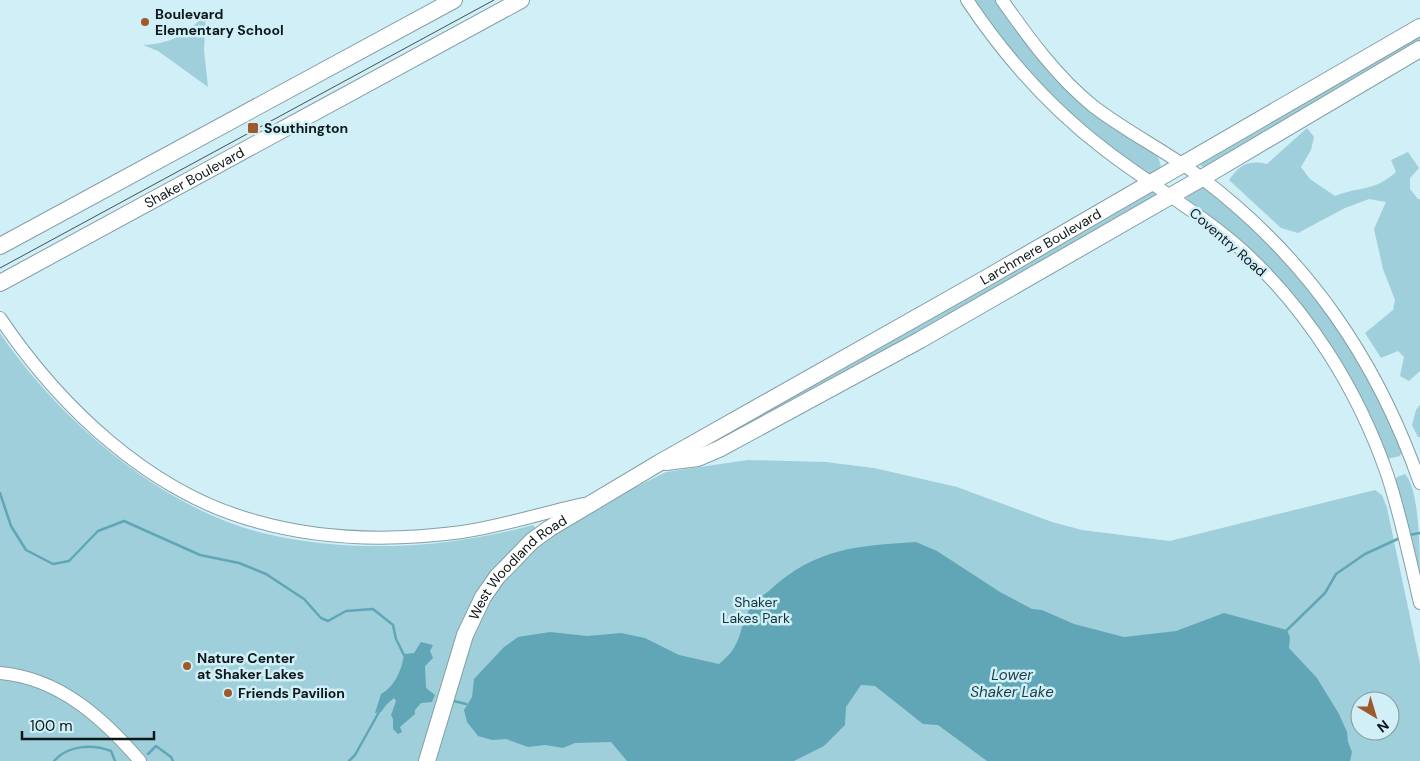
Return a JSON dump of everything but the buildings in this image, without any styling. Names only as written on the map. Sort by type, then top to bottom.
[{"type":"main road","points":[[0,246],[454,0]]},
{"type":"main road","name":"Shaker Boulevard","points":[[0,283],[521,0]]},
{"type":"main road","name":"Larchmere Boulevard","points":[[659,463],[983,280],[1420,27]]},
{"type":"main road","name":"Larchmere Boulevard","points":[[659,463],[698,458],[719,450],[928,335],[1202,178],[1420,49]]},
{"type":"main road","points":[[750,410],[761,426]]},
{"type":"main road","name":"West Woodland Road","points":[[427,761],[473,615],[497,577],[532,541],[590,503],[659,463]]},
{"type":"street","name":"Coventry Road","points":[[967,0],[990,34],[1039,93],[1104,149],[1171,195],[1241,250],[1262,269],[1313,331],[1332,360],[1362,415],[1386,474],[1420,602]]},
{"type":"street","name":"Coventry Road","points":[[1002,0],[1033,43],[1091,105],[1138,138],[1202,178],[1248,218],[1310,282],[1344,327],[1387,400],[1420,483]]},
{"type":"street","points":[[0,318],[58,395],[123,451],[184,491],[210,504],[255,521],[316,534],[414,536],[461,532],[500,525],[590,503]]},
{"type":"street","points":[[0,673],[44,683],[71,697],[95,714],[140,761]]},
{"type":"green space","points":[[973,0],[997,0],[1100,116],[1158,157],[1161,166],[1153,174],[1147,173],[1065,112],[1006,48]]},
{"type":"green space","points":[[206,13],[204,50],[208,87],[158,51],[143,45],[162,43],[186,32]]},
{"type":"green space","points":[[1420,32],[1420,44],[1206,168],[1197,164]]},
{"type":"green space","points":[[1307,128],[1314,137],[1311,150],[1301,167],[1310,179],[1335,196],[1381,183],[1396,172],[1391,160],[1408,152],[1419,168],[1410,178],[1410,189],[1420,199],[1420,371],[1409,381],[1400,376],[1404,357],[1398,351],[1381,358],[1365,333],[1393,310],[1395,300],[1383,269],[1374,229],[1386,202],[1369,199],[1345,208],[1298,233],[1281,228],[1229,180],[1245,164],[1267,164]]},
{"type":"green space","points":[[1150,182],[1171,195],[759,427],[659,463]]},
{"type":"green space","points":[[1196,186],[1216,195],[1261,236],[1310,291],[1352,352],[1370,384],[1402,451],[1400,456],[1387,459],[1329,347],[1189,202],[1186,196]]},
{"type":"green space","name":"Shaker Lakes Park","points":[[0,333],[24,365],[83,428],[117,457],[153,483],[190,505],[228,522],[267,534],[334,544],[401,546],[434,543],[468,539],[533,525],[545,540],[616,497],[666,472],[748,460],[826,462],[874,468],[957,487],[1052,522],[1082,530],[1170,541],[1375,490],[1382,495],[1387,508],[1420,664],[1420,761],[0,761]]},
{"type":"green space","points":[[1420,405],[1420,437],[1418,437],[1412,425],[1416,410]]},
{"type":"green space","points":[[1405,474],[1414,494],[1416,508],[1420,581],[1394,484],[1397,477]]},
{"type":"water","name":"Lower Shaker Lake","points":[[916,542],[937,551],[1000,592],[1032,609],[1042,610],[1074,624],[1124,637],[1176,631],[1224,613],[1287,630],[1290,637],[1289,648],[1317,678],[1339,714],[1347,732],[1352,752],[1350,761],[987,761],[938,725],[923,724],[875,686],[861,685],[846,707],[845,725],[824,746],[794,761],[627,761],[611,742],[575,743],[563,748],[545,745],[528,747],[506,739],[492,740],[478,736],[467,722],[464,710],[472,697],[474,679],[504,647],[518,637],[550,632],[587,636],[621,633],[645,638],[679,655],[719,664],[733,650],[752,605],[787,576],[804,565],[821,557],[856,548]]},
{"type":"water","points":[[421,642],[433,645],[430,651],[433,658],[425,666],[426,688],[435,695],[432,702],[421,703],[415,710],[415,714],[400,727],[402,732],[398,734],[393,729],[391,715],[396,701],[394,698],[381,712],[375,713],[381,694],[390,687],[397,677],[402,666],[404,654],[414,653]]},
{"type":"waterway","points":[[0,493],[11,526],[26,550],[53,564],[69,561],[98,531],[124,521],[200,555],[239,563],[266,574],[304,599],[321,618],[328,621],[346,611],[373,609],[393,625],[396,639],[404,655]]},
{"type":"waterway","points":[[1409,535],[1420,533]]},
{"type":"waterway","points":[[1287,630],[1325,593],[1336,574],[1365,554],[1402,537]]},
{"type":"waterway","points":[[450,700],[466,704]]},
{"type":"waterway","points":[[349,761],[355,755],[379,712]]},
{"type":"waterway","points":[[148,754],[156,746],[171,757],[173,761]]},
{"type":"waterway","points":[[54,761],[66,752],[81,747],[96,747],[111,751],[115,761]]},
{"type":"tram line","points":[[0,268],[494,0]]},
{"type":"place","name":"Boulevard Elementary School","points":[[145,22]]},
{"type":"place","name":"Southington","points":[[253,128]]},
{"type":"place","name":"Nature Center at Shaker Lakes","points":[[187,666]]},
{"type":"place","name":"Friends Pavilion","points":[[228,693]]}]
